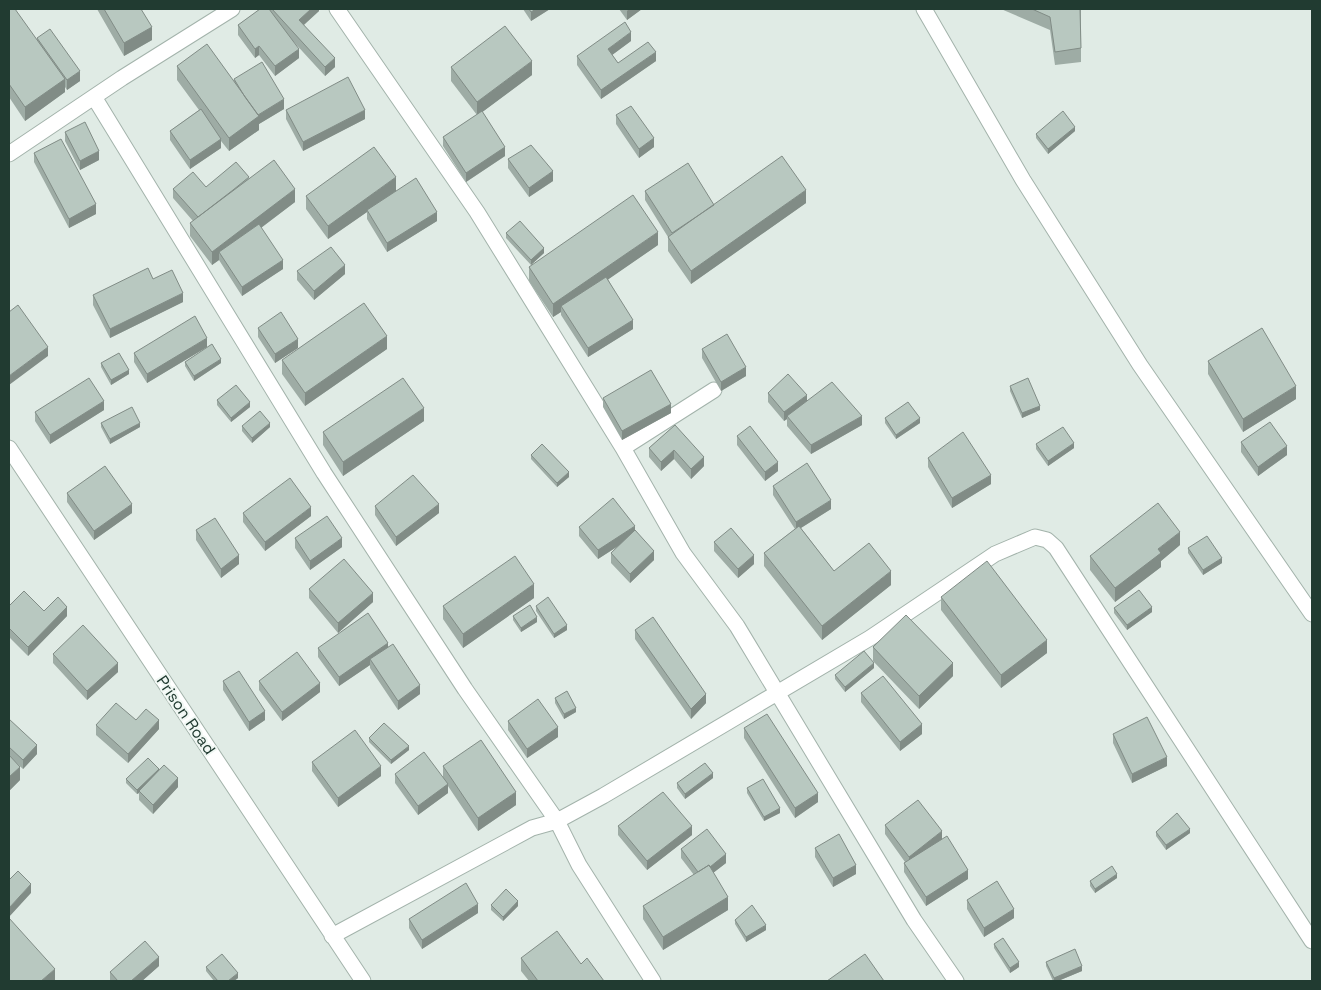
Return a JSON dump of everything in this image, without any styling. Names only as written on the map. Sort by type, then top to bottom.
[{"type":"street","points":[[9,154],[232,9]]},
{"type":"street","points":[[337,9],[477,212],[623,448],[683,553],[737,626],[778,691],[914,920],[956,981]]},
{"type":"street","points":[[924,9],[1023,180],[1135,356],[1312,614]]},
{"type":"street","points":[[94,97],[324,473],[465,689],[558,821],[579,865],[653,981]]},
{"type":"street","points":[[623,448],[714,390]]},
{"type":"street","name":"Prison Road","points":[[9,448],[363,981]]},
{"type":"street","points":[[332,936],[532,828],[558,821],[870,638],[995,554],[1036,537],[1047,540],[1056,548],[1312,941]]},
{"type":"building","points":[[9,9],[15,9],[65,79],[25,107],[9,84]]},
{"type":"building","points":[[104,9],[141,9],[152,27],[124,43]]},
{"type":"building","points":[[260,9],[269,9],[299,49],[275,66],[259,46],[255,49],[238,25]]},
{"type":"building","points":[[272,9],[311,9],[299,20],[335,58],[325,67]]},
{"type":"building","points":[[1032,9],[1080,9],[1081,48],[1055,52],[1050,17]]},
{"type":"building","points":[[625,22],[631,32],[608,49],[618,63],[648,42],[656,52],[601,90],[577,56]]},
{"type":"building","points":[[505,26],[532,61],[477,102],[451,67]]},
{"type":"building","points":[[50,29],[80,71],[67,80],[37,38]]},
{"type":"building","points":[[207,44],[259,116],[229,138],[177,66]]},
{"type":"building","points":[[262,62],[284,99],[258,115],[234,79]]},
{"type":"building","points":[[348,77],[365,110],[303,142],[286,110]]},
{"type":"building","points":[[631,106],[654,138],[639,149],[616,115]]},
{"type":"building","points":[[201,109],[221,139],[190,160],[170,131]]},
{"type":"building","points":[[482,111],[505,147],[466,173],[443,137]]},
{"type":"building","points":[[1063,111],[1075,127],[1048,149],[1036,134]]},
{"type":"building","points":[[85,122],[99,151],[80,161],[65,132]]},
{"type":"building","points":[[61,139],[96,204],[69,219],[34,153]]},
{"type":"building","points":[[531,145],[553,171],[529,188],[508,159]]},
{"type":"building","points":[[374,147],[396,177],[328,226],[306,196]]},
{"type":"building","points":[[782,156],[806,190],[691,271],[668,237]]},
{"type":"building","points":[[274,160],[295,189],[212,252],[190,223]]},
{"type":"building","points":[[236,162],[249,177],[198,217],[173,189],[193,172],[206,187]]},
{"type":"building","points":[[688,163],[714,205],[672,233],[645,191]]},
{"type":"building","points":[[416,178],[437,212],[387,243],[367,210]]},
{"type":"building","points":[[633,195],[658,232],[553,304],[529,267]]},
{"type":"building","points":[[520,221],[544,248],[531,260],[506,233]]},
{"type":"building","points":[[259,224],[283,260],[242,287],[219,252]]},
{"type":"building","points":[[331,247],[345,265],[314,291],[297,271]]},
{"type":"building","points":[[148,268],[153,279],[172,270],[183,293],[110,329],[93,295]]},
{"type":"building","points":[[606,277],[633,320],[588,348],[561,306]]},
{"type":"building","points":[[364,303],[387,336],[305,393],[282,360]]},
{"type":"building","points":[[18,305],[48,347],[9,376],[9,312]]},
{"type":"building","points":[[281,312],[298,339],[275,354],[258,328]]},
{"type":"building","points":[[195,316],[207,338],[147,374],[134,353]]},
{"type":"building","points":[[1262,328],[1296,386],[1243,419],[1208,361]]},
{"type":"building","points":[[727,334],[746,367],[721,382],[702,349]]},
{"type":"building","points":[[212,344],[221,359],[194,376],[185,362]]},
{"type":"building","points":[[119,353],[129,370],[111,380],[101,363]]},
{"type":"building","points":[[651,370],[671,404],[622,431],[603,398]]},
{"type":"building","points":[[788,374],[807,395],[784,412],[768,393]]},
{"type":"building","points":[[89,378],[104,401],[50,435],[35,412]]},
{"type":"building","points":[[403,378],[424,408],[343,462],[323,432]]},
{"type":"building","points":[[1028,378],[1040,406],[1022,413],[1010,386]]},
{"type":"building","points":[[832,382],[862,416],[811,445],[787,416]]},
{"type":"building","points":[[236,385],[250,402],[231,418],[217,400]]},
{"type":"building","points":[[908,402],[920,418],[896,435],[885,418]]},
{"type":"building","points":[[132,407],[140,423],[110,439],[101,423]]},
{"type":"building","points":[[260,411],[270,423],[252,438],[242,426]]},
{"type":"building","points":[[1270,422],[1287,446],[1258,467],[1241,442]]},
{"type":"building","points":[[675,425],[704,457],[691,469],[674,450],[661,462],[649,448]]},
{"type":"building","points":[[750,426],[778,462],[765,472],[737,436]]},
{"type":"building","points":[[1063,427],[1074,443],[1048,461],[1036,444]]},
{"type":"building","points":[[963,432],[991,475],[952,498],[928,458]]},
{"type":"building","points":[[542,444],[569,472],[557,483],[531,455]]},
{"type":"building","points":[[807,463],[831,500],[796,522],[773,486]]},
{"type":"building","points":[[105,466],[132,504],[94,531],[67,493]]},
{"type":"building","points":[[413,475],[439,504],[396,537],[375,506]]},
{"type":"building","points":[[290,478],[311,507],[265,542],[243,513]]},
{"type":"building","points":[[613,498],[635,526],[598,550],[579,527]]},
{"type":"building","points":[[1158,503],[1180,532],[1158,549],[1161,553],[1115,588],[1090,556]]},
{"type":"building","points":[[327,516],[342,538],[310,561],[295,538]]},
{"type":"building","points":[[215,518],[239,555],[221,569],[196,530]]},
{"type":"building","points":[[799,526],[834,571],[869,543],[891,571],[822,626],[764,553]]},
{"type":"building","points":[[731,528],[754,555],[738,569],[714,542]]},
{"type":"building","points":[[635,530],[654,551],[630,574],[611,553]]},
{"type":"building","points":[[1207,536],[1222,558],[1203,570],[1188,548]]},
{"type":"building","points":[[515,556],[534,584],[463,634],[443,606]]},
{"type":"building","points":[[344,559],[373,593],[338,623],[309,589]]},
{"type":"building","points":[[987,561],[1047,640],[1001,675],[941,597]]},
{"type":"building","points":[[1139,590],[1152,607],[1127,625],[1114,608]]},
{"type":"building","points":[[24,591],[44,611],[58,597],[67,607],[28,647],[9,628],[9,606]]},
{"type":"building","points":[[548,597],[567,625],[554,634],[536,606]]},
{"type":"building","points":[[530,605],[537,617],[521,628],[513,616]]},
{"type":"building","points":[[368,613],[388,643],[339,677],[318,648]]},
{"type":"building","points":[[906,615],[953,663],[919,696],[873,647]]},
{"type":"building","points":[[653,617],[706,694],[691,709],[635,630]]},
{"type":"building","points":[[83,625],[118,663],[87,691],[53,654]]},
{"type":"building","points":[[393,644],[420,685],[398,701],[370,659]]},
{"type":"building","points":[[864,651],[874,663],[845,687],[835,675]]},
{"type":"building","points":[[297,652],[320,683],[282,712],[259,681]]},
{"type":"building","points":[[239,671],[265,711],[249,722],[223,681]]},
{"type":"building","points":[[883,676],[922,724],[900,742],[861,693]]},
{"type":"building","points":[[567,691],[576,708],[564,714],[555,698]]},
{"type":"building","points":[[538,699],[558,727],[527,749],[508,721]]},
{"type":"building","points":[[116,703],[136,720],[146,709],[159,720],[128,754],[96,725]]},
{"type":"building","points":[[767,714],[818,793],[795,808],[744,728]]},
{"type":"building","points":[[1147,717],[1167,757],[1132,774],[1113,734]]},
{"type":"building","points":[[9,719],[37,745],[23,760],[9,747]]},
{"type":"building","points":[[384,723],[409,746],[391,760],[369,738]]},
{"type":"building","points":[[355,730],[381,766],[338,798],[312,762]]},
{"type":"building","points":[[481,740],[516,792],[478,818],[443,766]]},
{"type":"building","points":[[424,752],[448,784],[418,806],[395,774]]},
{"type":"building","points":[[9,755],[20,767],[9,777]]},
{"type":"building","points":[[148,758],[159,769],[137,790],[126,779]]},
{"type":"building","points":[[705,763],[713,773],[685,794],[677,783]]},
{"type":"building","points":[[164,765],[178,778],[153,805],[139,791]]},
{"type":"building","points":[[763,779],[780,808],[764,817],[747,788]]},
{"type":"building","points":[[663,792],[692,826],[647,861],[618,826]]},
{"type":"building","points":[[918,800],[942,831],[909,857],[885,825]]},
{"type":"building","points":[[1177,813],[1190,829],[1166,845],[1156,832]]},
{"type":"building","points":[[707,829],[726,854],[710,867],[709,865],[698,872],[681,849]]},
{"type":"building","points":[[839,834],[856,865],[833,878],[815,848]]},
{"type":"building","points":[[947,836],[968,870],[926,897],[904,863]]},
{"type":"building","points":[[709,865],[728,897],[663,937],[643,906]]},
{"type":"building","points":[[1112,866],[1117,874],[1095,889],[1090,881]]},
{"type":"building","points":[[18,871],[31,884],[9,908],[9,880]]},
{"type":"building","points":[[997,881],[1014,909],[984,928],[967,900]]},
{"type":"building","points":[[466,883],[478,904],[422,940],[409,919]]},
{"type":"building","points":[[506,889],[518,901],[503,917],[491,905]]},
{"type":"building","points":[[752,905],[766,925],[746,937],[735,920]]},
{"type":"building","points":[[9,918],[55,969],[41,981],[9,981]]},
{"type":"building","points":[[557,931],[581,964],[587,958],[604,981],[538,981],[521,958]]},
{"type":"building","points":[[1003,938],[1019,962],[1010,968],[994,944]]},
{"type":"building","points":[[145,941],[159,957],[131,981],[118,981],[110,972]]},
{"type":"building","points":[[1075,949],[1082,966],[1054,978],[1046,962]]},
{"type":"building","points":[[222,954],[238,973],[228,981],[218,981],[206,967]]},
{"type":"building","points":[[865,954],[884,981],[827,981]]}]
